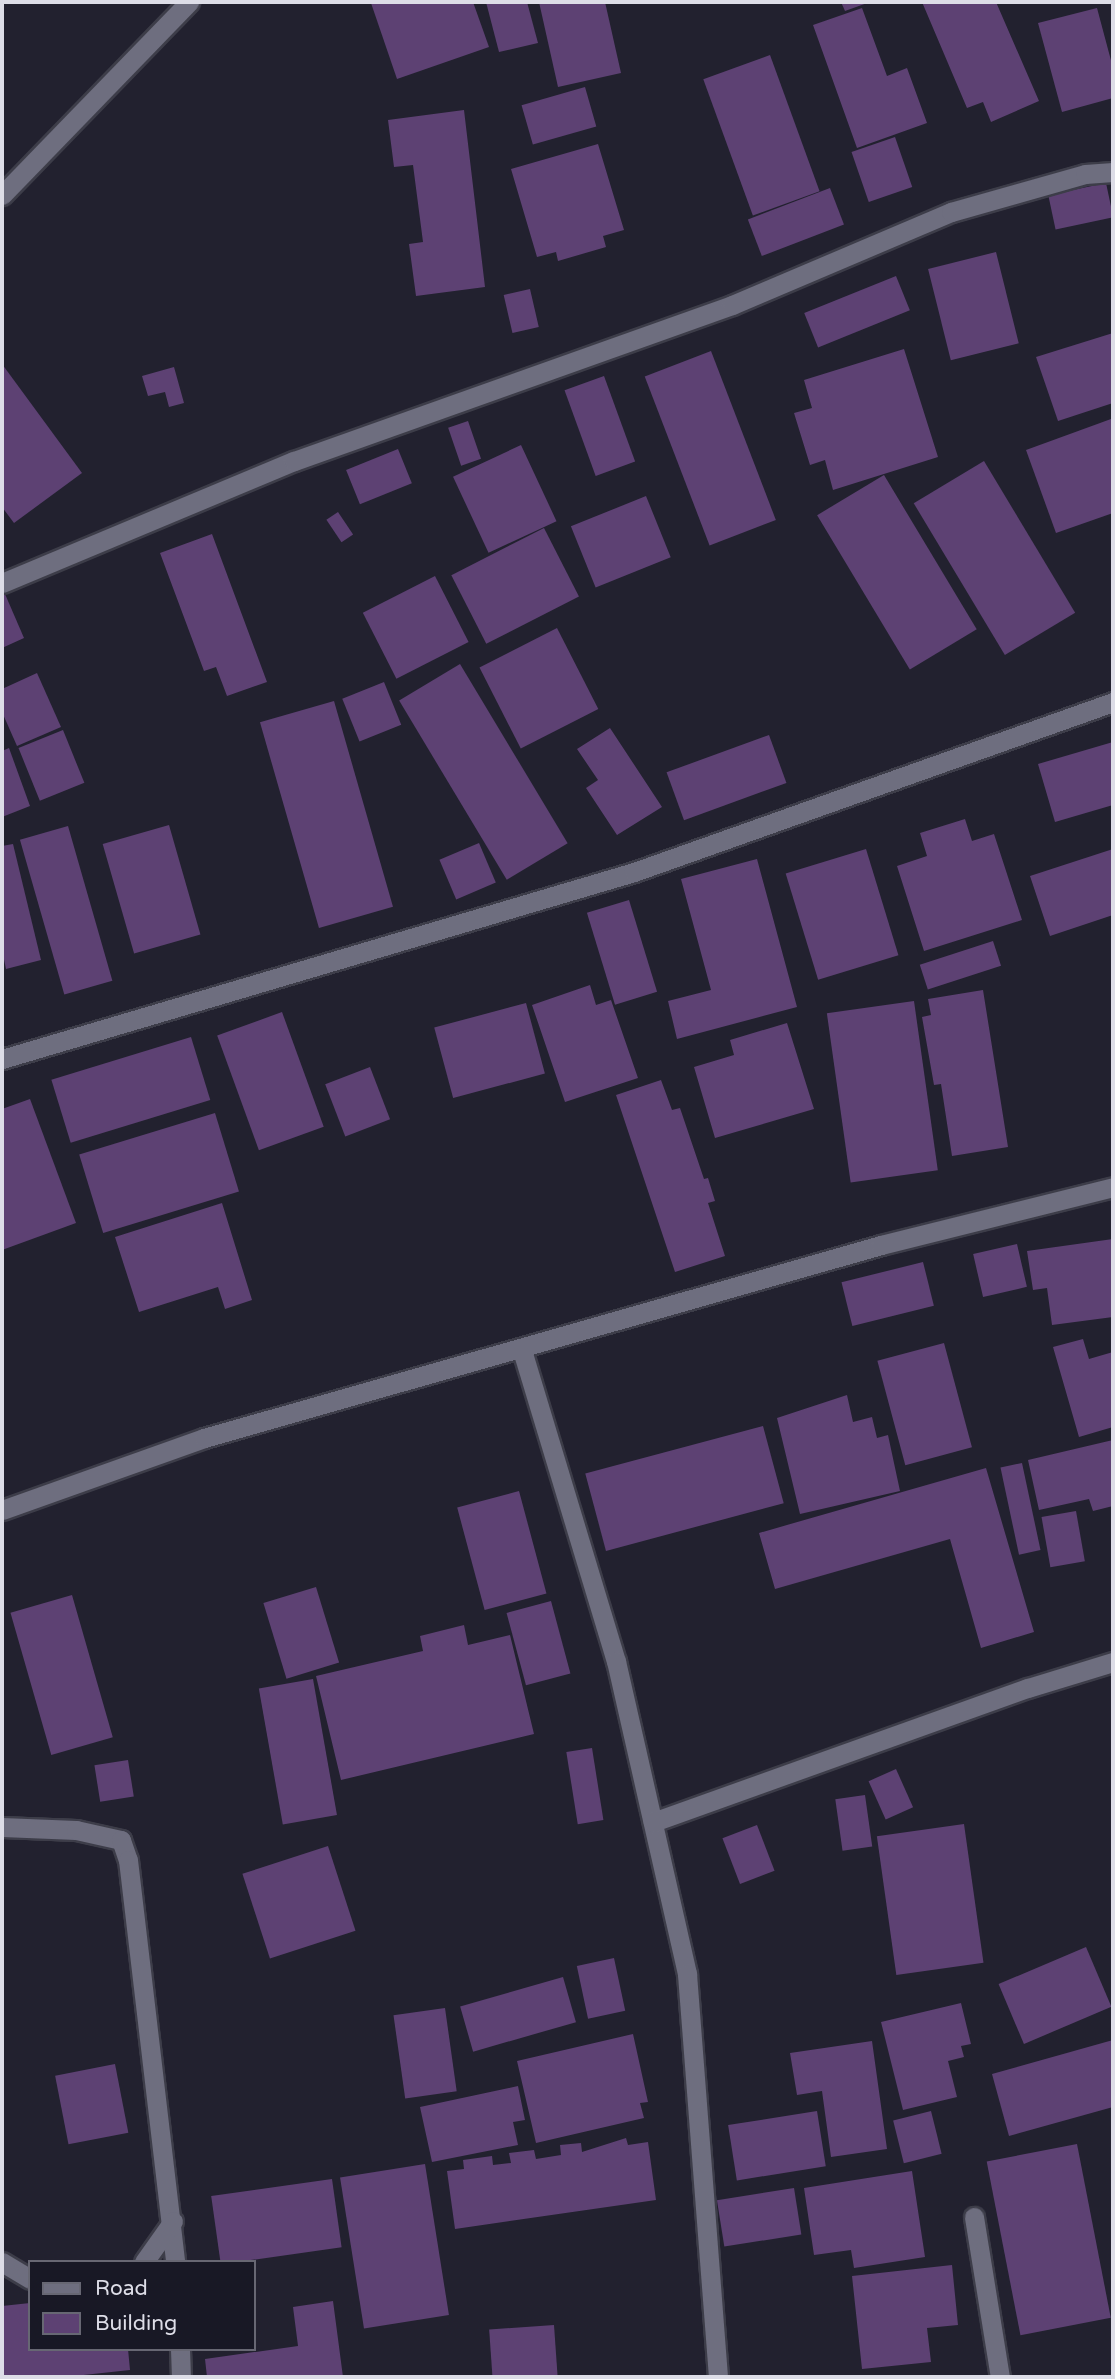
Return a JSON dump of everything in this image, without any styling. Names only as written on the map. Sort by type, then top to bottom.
[{"type":"street","points":[[2,195],[189,2]]},
{"type":"street","points":[[2,583],[294,461],[733,305],[951,212],[1085,174],[1113,172]]},
{"type":"street","points":[[2,1059],[634,872],[1113,702]]},
{"type":"street","points":[[2,1510],[204,1438],[522,1350],[881,1245],[1113,1186]]},
{"type":"street","points":[[522,1350],[615,1661],[687,1974],[718,2377]]},
{"type":"street","points":[[653,1822],[1028,1688],[1113,1662]]},
{"type":"street","points":[[2,1827],[76,1830],[121,1840],[128,1860],[173,2221],[175,2260]]},
{"type":"street","points":[[974,2217],[1000,2377]]},
{"type":"street","points":[[145,2260],[173,2221]]},
{"type":"street","points":[[2,2262],[28,2279]]},
{"type":"street","points":[[180,2351],[181,2377]]},
{"type":"building","points":[[473,2],[489,47],[397,79],[371,3]]},
{"type":"building","points":[[486,2],[527,2],[538,43],[499,52]]},
{"type":"building","points":[[539,2],[605,2],[621,73],[558,87]]},
{"type":"building","points":[[841,2],[870,2],[845,11]]},
{"type":"building","points":[[922,2],[996,2],[1039,101],[991,122],[983,102],[967,108]]},
{"type":"building","points":[[862,8],[887,76],[907,68],[927,123],[857,148],[813,25]]},
{"type":"building","points":[[1097,8],[1113,68],[1113,98],[1062,112],[1038,23]]},
{"type":"building","points":[[770,55],[820,191],[753,216],[703,79]]},
{"type":"building","points":[[585,87],[596,126],[533,145],[522,105]]},
{"type":"building","points":[[464,110],[485,287],[416,296],[409,244],[423,242],[413,165],[394,167],[388,120]]},
{"type":"building","points":[[895,137],[912,187],[869,202],[852,152]]},
{"type":"building","points":[[598,144],[624,230],[603,236],[606,247],[558,261],[556,252],[537,257],[511,169]]},
{"type":"building","points":[[1106,183],[1113,217],[1056,230],[1048,195]]},
{"type":"building","points":[[830,188],[844,224],[762,256],[748,220]]},
{"type":"building","points":[[996,252],[1019,343],[951,360],[928,269]]},
{"type":"building","points":[[896,276],[910,310],[818,347],[804,313]]},
{"type":"building","points":[[530,289],[539,327],[512,333],[504,295]]},
{"type":"building","points":[[1113,333],[1113,403],[1058,421],[1036,357]]},
{"type":"building","points":[[904,349],[938,457],[833,490],[825,460],[810,465],[794,413],[812,408],[804,380]]},
{"type":"building","points":[[711,351],[776,520],[710,545],[645,376]]},
{"type":"building","points":[[2,364],[82,473],[14,523],[2,507]]},
{"type":"building","points":[[174,367],[184,403],[169,407],[165,392],[148,396],[142,376]]},
{"type":"building","points":[[604,376],[635,462],[596,476],[565,390]]},
{"type":"building","points":[[1111,419],[1113,513],[1056,533],[1026,450]]},
{"type":"building","points":[[468,421],[481,459],[461,466],[448,428]]},
{"type":"building","points":[[521,445],[556,521],[489,553],[453,477]]},
{"type":"building","points":[[398,449],[412,483],[360,504],[346,470]]},
{"type":"building","points":[[984,461],[1075,613],[1005,655],[914,503]]},
{"type":"building","points":[[884,475],[977,629],[910,669],[817,515]]},
{"type":"building","points":[[646,496],[671,557],[596,588],[571,526]]},
{"type":"building","points":[[338,512],[353,534],[341,542],[326,520]]},
{"type":"building","points":[[544,528],[579,597],[486,644],[451,575]]},
{"type":"building","points":[[212,534],[267,682],[227,696],[216,667],[204,671],[160,553]]},
{"type":"building","points":[[435,576],[469,642],[396,679],[363,613]]},
{"type":"building","points":[[5,594],[24,638],[2,648],[2,596]]},
{"type":"building","points":[[557,628],[598,709],[521,749],[479,667]]},
{"type":"building","points":[[460,664],[568,843],[507,880],[399,701]]},
{"type":"building","points":[[37,673],[61,727],[17,746],[2,712],[2,689]]},
{"type":"building","points":[[384,682],[401,725],[360,742],[342,699]]},
{"type":"building","points":[[334,701],[393,907],[319,928],[260,722]]},
{"type":"building","points":[[610,728],[662,807],[617,835],[586,788],[598,780],[577,749]]},
{"type":"building","points":[[63,730],[84,783],[40,801],[18,748]]},
{"type":"building","points":[[769,735],[786,783],[684,820],[667,772]]},
{"type":"building","points":[[1113,742],[1113,805],[1055,822],[1038,764]]},
{"type":"building","points":[[9,748],[30,806],[2,817],[2,751]]},
{"type":"building","points":[[965,819],[972,841],[994,834],[1022,920],[924,951],[897,866],[927,856],[920,833]]},
{"type":"building","points":[[169,825],[200,935],[134,954],[103,844]]},
{"type":"building","points":[[68,826],[112,981],[64,995],[20,840]]},
{"type":"building","points":[[479,843],[496,883],[456,899],[439,860]]},
{"type":"building","points":[[13,844],[41,960],[6,969],[2,950],[2,846]]},
{"type":"building","points":[[866,849],[898,955],[818,980],[786,874]]},
{"type":"building","points":[[1113,849],[1113,915],[1050,936],[1030,876]]},
{"type":"building","points":[[757,859],[797,1007],[677,1039],[668,1001],[711,990],[681,879]]},
{"type":"building","points":[[629,900],[657,992],[615,1005],[587,913]]},
{"type":"building","points":[[993,941],[1001,966],[928,990],[920,965]]},
{"type":"building","points":[[590,985],[596,1005],[611,1000],[638,1078],[565,1102],[532,1005]]},
{"type":"building","points":[[983,990],[1008,1147],[952,1156],[941,1084],[934,1085],[922,1017],[931,1015],[928,999]]},
{"type":"building","points":[[914,1001],[938,1170],[851,1183],[827,1013]]},
{"type":"building","points":[[526,1003],[545,1074],[453,1098],[434,1028]]},
{"type":"building","points":[[282,1012],[324,1127],[259,1150],[217,1036]]},
{"type":"building","points":[[787,1023],[814,1109],[715,1138],[694,1067],[734,1055],[730,1040]]},
{"type":"building","points":[[191,1037],[210,1100],[71,1143],[51,1080]]},
{"type":"building","points":[[370,1067],[390,1119],[345,1136],[325,1084]]},
{"type":"building","points":[[661,1080],[672,1110],[680,1108],[704,1179],[708,1178],[715,1201],[708,1203],[725,1256],[675,1272],[616,1095]]},
{"type":"building","points":[[30,1099],[76,1223],[2,1250],[2,1109]]},
{"type":"building","points":[[215,1113],[239,1191],[103,1233],[79,1155]]},
{"type":"building","points":[[222,1203],[252,1300],[225,1309],[218,1287],[139,1312],[115,1237]]},
{"type":"building","points":[[1113,1239],[1113,1317],[1052,1325],[1047,1288],[1033,1290],[1027,1251]]},
{"type":"building","points":[[1017,1244],[1027,1287],[983,1297],[973,1254]]},
{"type":"building","points":[[923,1262],[934,1306],[852,1326],[841,1282]]},
{"type":"building","points":[[1083,1339],[1089,1359],[1113,1352],[1113,1427],[1079,1437],[1053,1347]]},
{"type":"building","points":[[944,1343],[972,1447],[905,1465],[877,1361]]},
{"type":"building","points":[[847,1395],[853,1422],[872,1417],[877,1438],[888,1435],[900,1491],[800,1514],[777,1418]]},
{"type":"building","points":[[763,1426],[784,1503],[606,1551],[585,1474]]},
{"type":"building","points":[[1113,1440],[1113,1506],[1093,1511],[1089,1499],[1039,1510],[1028,1460]]},
{"type":"building","points":[[1022,1463],[1041,1550],[1019,1555],[1000,1468]]},
{"type":"building","points":[[986,1468],[1034,1632],[981,1648],[950,1539],[775,1589],[759,1533]]},
{"type":"building","points":[[519,1491],[546,1593],[485,1610],[457,1508]]},
{"type":"building","points":[[1076,1511],[1085,1561],[1050,1567],[1042,1517]]},
{"type":"building","points":[[316,1587],[339,1663],[287,1679],[263,1603]]},
{"type":"building","points":[[72,1595],[113,1737],[51,1755],[10,1613]]},
{"type":"building","points":[[551,1601],[570,1673],[526,1685],[507,1613]]},
{"type":"building","points":[[464,1625],[468,1645],[510,1635],[534,1734],[341,1780],[316,1676],[423,1651],[420,1636]]},
{"type":"building","points":[[313,1679],[337,1815],[283,1824],[259,1689]]},
{"type":"building","points":[[592,1748],[603,1820],[578,1824],[566,1752]]},
{"type":"building","points":[[128,1760],[134,1797],[100,1802],[94,1765]]},
{"type":"building","points":[[896,1769],[913,1807],[886,1820],[869,1781]]},
{"type":"building","points":[[865,1795],[872,1846],[843,1851],[835,1799]]},
{"type":"building","points":[[964,1824],[983,1963],[896,1975],[877,1836]]},
{"type":"building","points":[[757,1825],[775,1871],[740,1884],[722,1838]]},
{"type":"building","points":[[328,1846],[356,1931],[270,1958],[242,1874]]},
{"type":"building","points":[[1086,1947],[1111,2007],[1024,2044],[999,1984]]},
{"type":"building","points":[[614,1958],[625,2011],[588,2019],[577,1966]]},
{"type":"building","points":[[563,1977],[576,2022],[473,2052],[460,2006]]},
{"type":"building","points":[[961,2003],[971,2044],[961,2046],[964,2057],[948,2061],[957,2097],[903,2110],[881,2022]]},
{"type":"building","points":[[445,2008],[457,2091],[405,2098],[394,2015]]},
{"type":"building","points":[[633,2034],[648,2102],[640,2103],[644,2118],[536,2143],[517,2061]]},
{"type":"building","points":[[1113,2040],[1113,2107],[1009,2136],[992,2074]]},
{"type":"building","points":[[872,2041],[887,2149],[831,2157],[822,2091],[797,2095],[790,2053]]},
{"type":"building","points":[[115,2064],[128,2133],[68,2144],[55,2076]]},
{"type":"building","points":[[518,2086],[525,2120],[513,2122],[518,2145],[432,2162],[420,2107]]},
{"type":"building","points":[[817,2111],[826,2166],[737,2180],[728,2125]]},
{"type":"building","points":[[931,2111],[942,2154],[904,2163],[893,2120]]},
{"type":"building","points":[[626,2138],[628,2145],[648,2142],[656,2200],[455,2229],[447,2171],[464,2169],[463,2160],[492,2156],[493,2165],[511,2163],[509,2153],[534,2150],[536,2159],[561,2155],[560,2145],[581,2143],[582,2152]]},
{"type":"building","points":[[1077,2144],[1111,2318],[1020,2335],[987,2162]]},
{"type":"building","points":[[425,2164],[449,2315],[364,2329],[340,2177]]},
{"type":"building","points":[[912,2171],[925,2257],[854,2268],[851,2250],[814,2255],[804,2188]]},
{"type":"building","points":[[332,2179],[342,2247],[251,2260],[220,2260],[211,2196]]},
{"type":"building","points":[[794,2188],[801,2234],[724,2247],[717,2200]]},
{"type":"building","points":[[952,2265],[958,2325],[927,2328],[931,2362],[862,2369],[852,2276]]},
{"type":"building","points":[[333,2301],[343,2377],[207,2377],[205,2359],[298,2346],[293,2307]]},
{"type":"building","points":[[28,2303],[28,2351],[128,2351],[130,2370],[65,2377],[2,2377],[2,2306]]},
{"type":"building","points":[[554,2325],[558,2377],[492,2377],[489,2330]]}]
